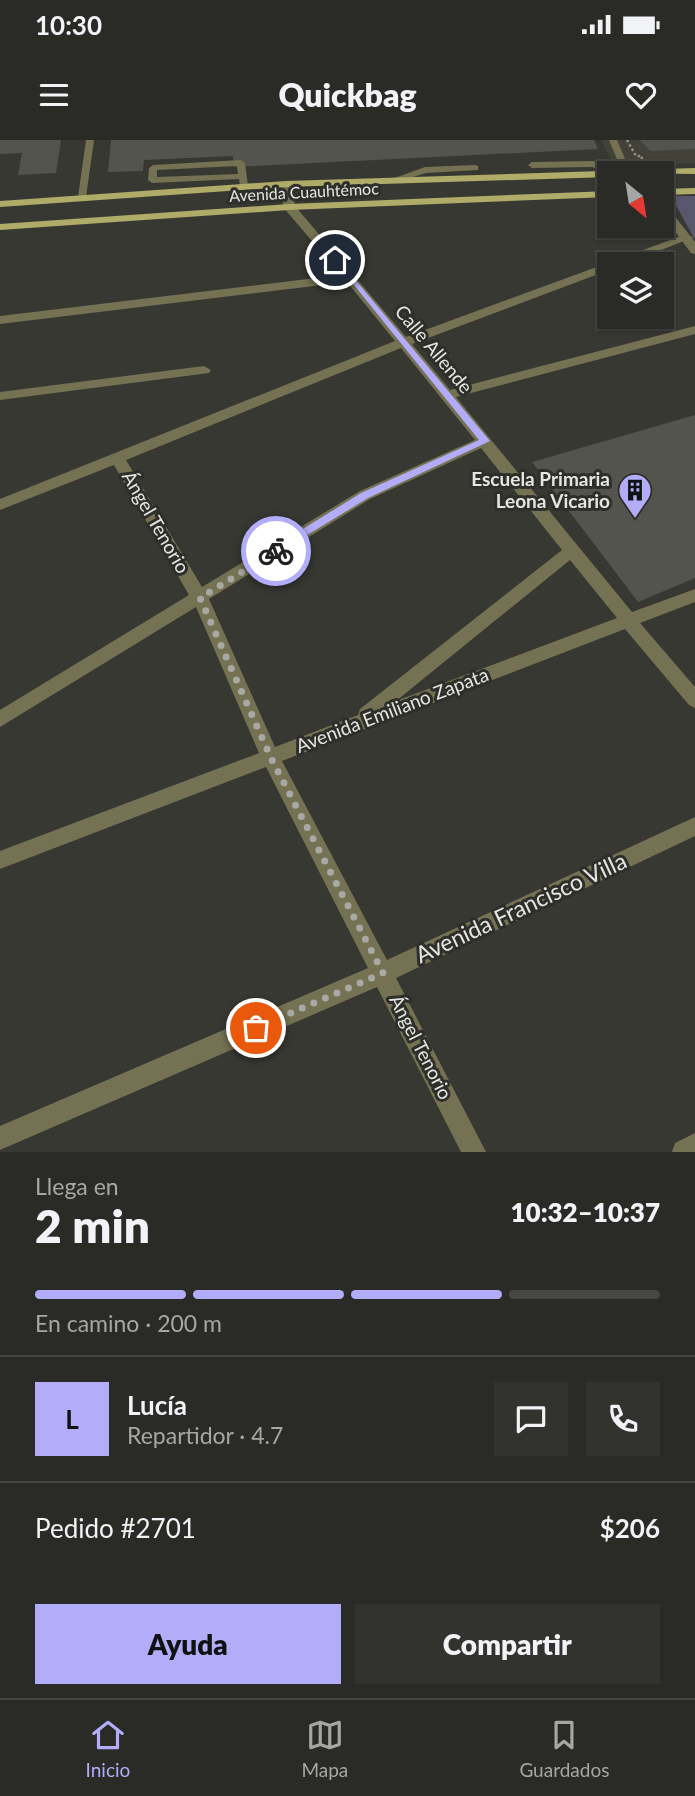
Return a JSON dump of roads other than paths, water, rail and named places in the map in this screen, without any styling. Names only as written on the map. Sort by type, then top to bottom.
[{"type":"main road","points":[[674,172],[695,171]]},
{"type":"main road","points":[[0,204],[243,181],[286,184],[597,174]]},
{"type":"main road","points":[[674,192],[695,191]]},
{"type":"main road","name":"Avenida Cuauhtémoc","points":[[0,227],[289,207],[597,194]]},
{"type":"street","points":[[286,184],[289,207]]},
{"type":"street","name":"Calle Allende","points":[[289,207],[448,395],[571,551],[695,700]]},
{"type":"street","points":[[674,221],[695,250]]},
{"type":"street","points":[[647,252],[688,237]]},
{"type":"street","points":[[0,505],[402,343],[597,270]]},
{"type":"street","points":[[0,320],[351,278]]},
{"type":"street","points":[[448,395],[695,330]]},
{"type":"street","points":[[0,396],[204,370]]},
{"type":"street","points":[[0,719],[365,495],[485,441]]},
{"type":"street","name":"Ángel Tenorio","points":[[117,457],[200,598],[271,758],[474,1152]]},
{"type":"street","points":[[356,723],[571,551]]},
{"type":"street","name":"Avenida Emiliano Zapata","points":[[0,860],[695,595]]},
{"type":"street","name":"Avenida Francisco Villa","points":[[0,1138],[383,973],[695,826]]},
{"type":"street","points":[[684,1152],[695,1145]]},
{"type":"lane","points":[[82,197],[90,140]]},
{"type":"lane","points":[[612,140],[622,161]]},
{"type":"lane","points":[[241,163],[243,181],[203,178],[152,180],[153,168],[241,163]]},
{"type":"lane","points":[[532,165],[597,165]]},
{"type":"lane","points":[[393,180],[425,170],[475,168]]},
{"type":"place","name":"Escuela Primaria Leona Vicario","points":[[635,520]]}]
